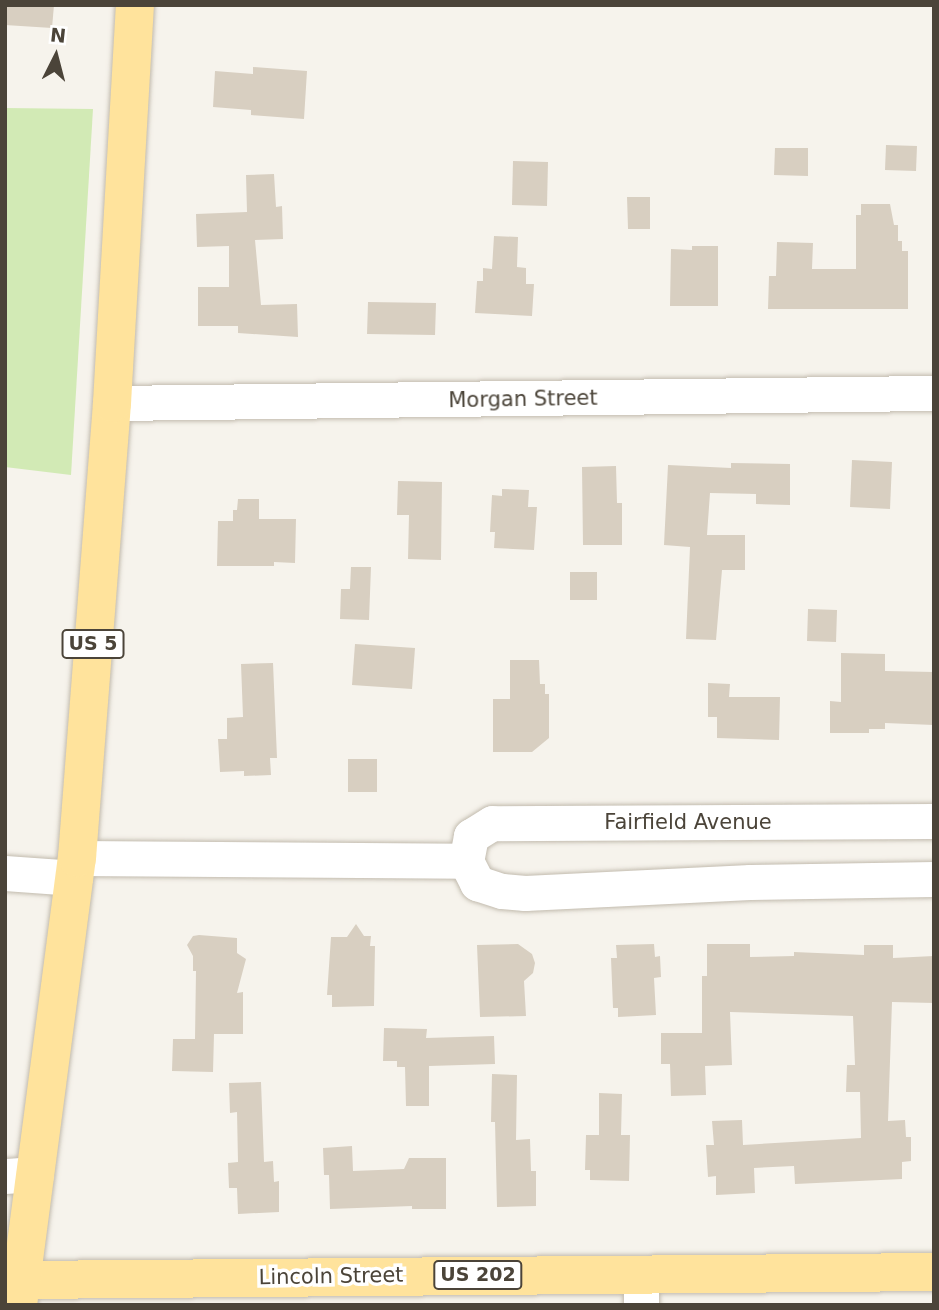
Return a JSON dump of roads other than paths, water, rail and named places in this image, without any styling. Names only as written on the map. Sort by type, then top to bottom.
[{"type":"main road","name":"US 5","points":[[20,1292],[21,1175],[76,868],[112,403],[135,5]]},
{"type":"main road","name":"Lincoln Street","points":[[20,1292],[641,1289],[934,1272]]},
{"type":"street","name":"Morgan Street","points":[[112,403],[934,393]]},
{"type":"street","name":"Fairfield Avenue","points":[[467,861],[471,836],[492,823],[934,821]]},
{"type":"street","points":[[5,873],[76,868],[467,861],[477,883],[502,891],[525,893],[750,882],[934,878]]}]
